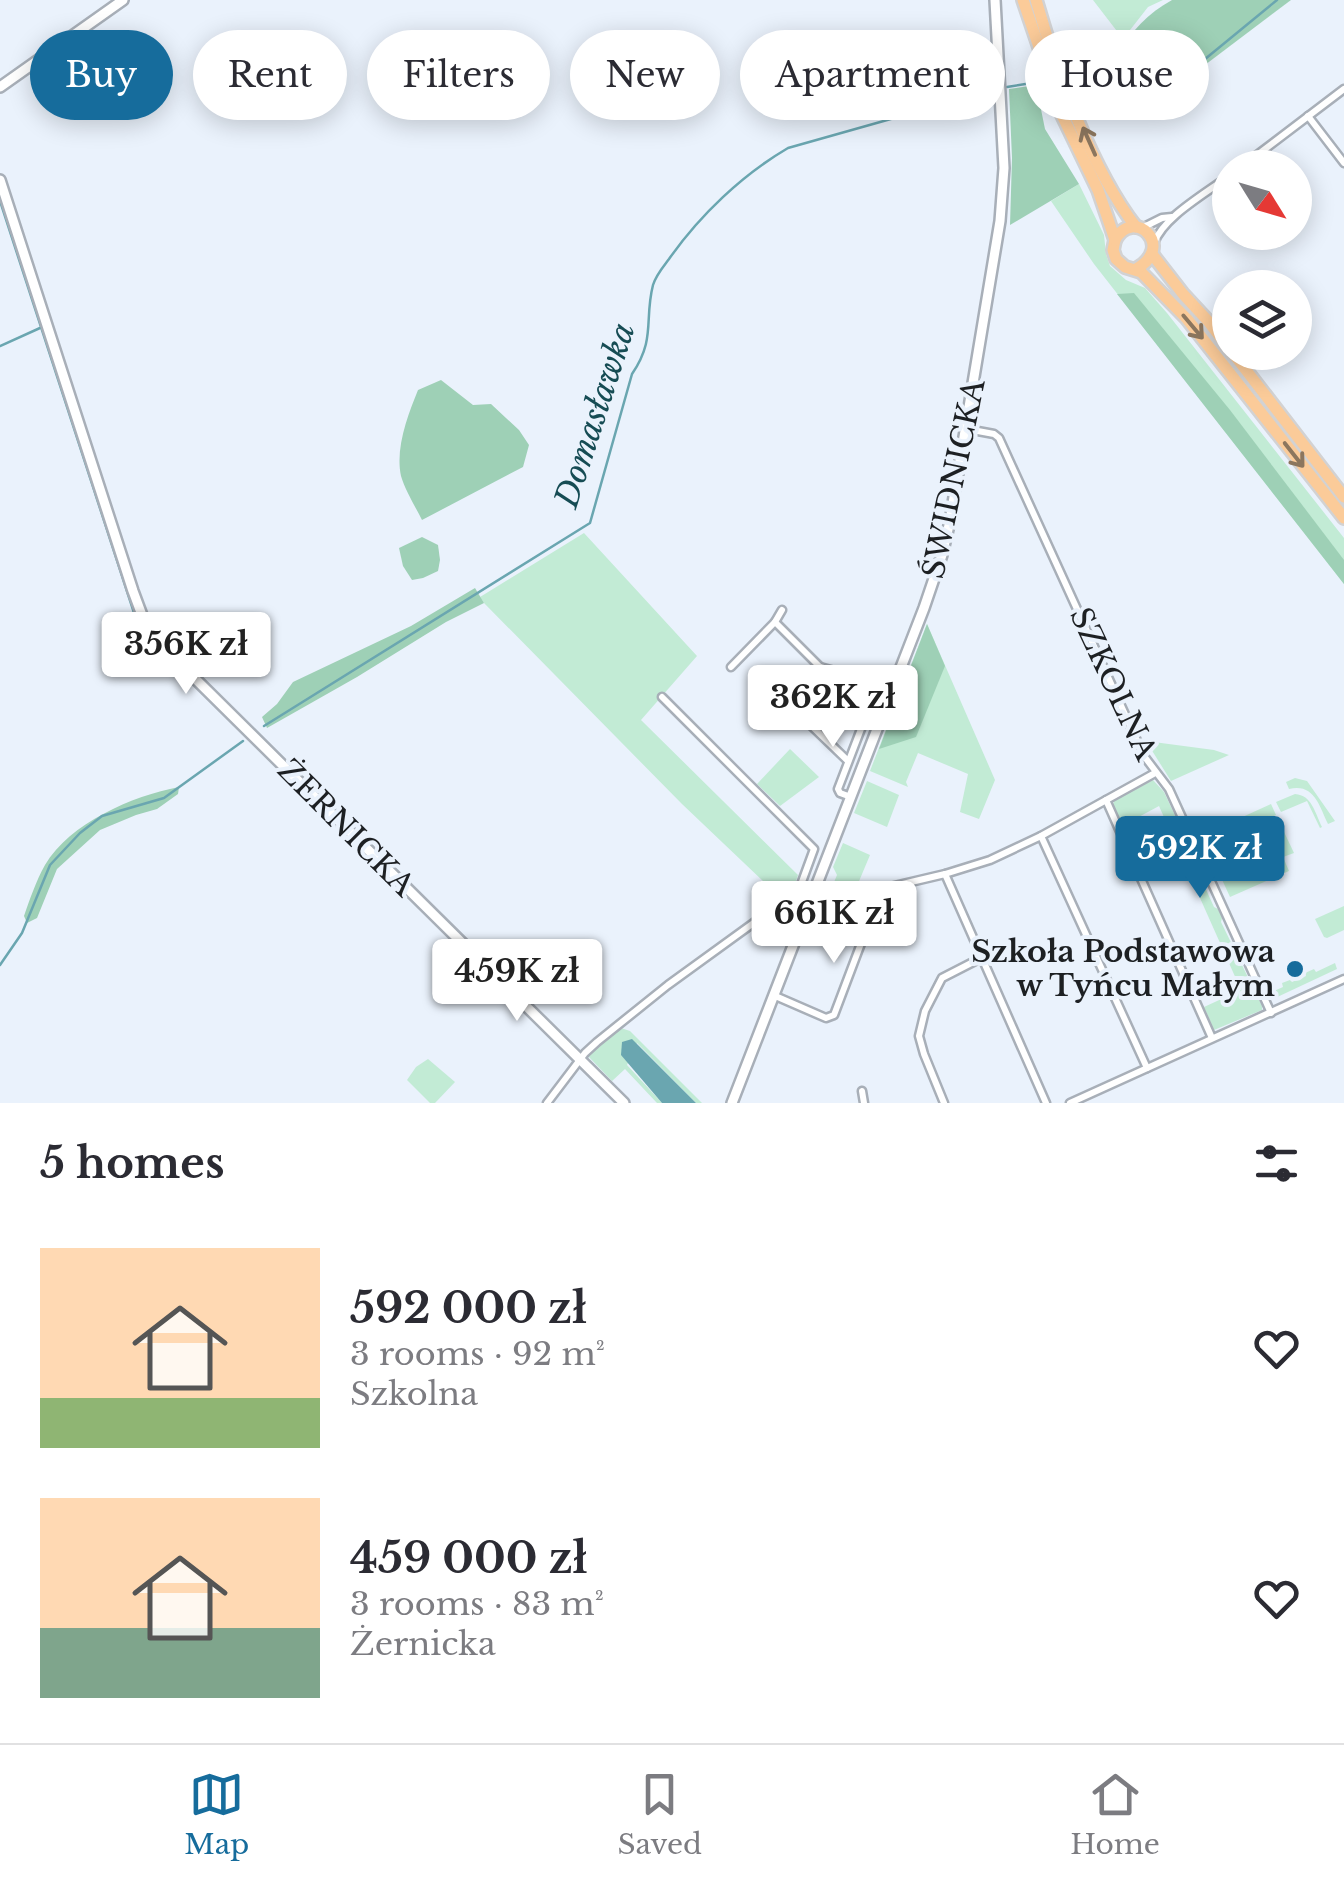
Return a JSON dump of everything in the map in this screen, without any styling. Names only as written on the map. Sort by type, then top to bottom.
[{"type":"main road","points":[[1023,0],[1062,115],[1098,190],[1118,262],[1136,269],[1172,302],[1344,518]]},
{"type":"main road","points":[[1036,0],[1074,108],[1109,183],[1139,228],[1149,235],[1153,250],[1212,326]]},
{"type":"main road","points":[[1114,240],[1121,230],[1139,228]]},
{"type":"main road","points":[[1136,269],[1153,250]]},
{"type":"main road","points":[[1246,370],[1344,497]]},
{"type":"street","points":[[0,86],[123,0]]},
{"type":"street","name":"ŚWIDNICKA","points":[[732,1103],[942,556],[967,429],[1003,192],[1004,142],[995,0]]},
{"type":"street","points":[[1264,150],[1344,89]]},
{"type":"street","points":[[1308,116],[1344,162]]},
{"type":"street","name":"ŻERNICKA","points":[[0,180],[136,602],[153,638],[624,1103]]},
{"type":"street","points":[[1153,250],[1156,236],[1173,217],[1212,188]]},
{"type":"street","points":[[1139,228],[1173,217]]},
{"type":"street","name":"SZKOLNA","points":[[967,429],[999,438],[1144,756],[1169,790],[1270,1012]]},
{"type":"street","points":[[731,667],[776,622],[782,610]]},
{"type":"street","points":[[776,622],[820,667],[831,670],[869,708]]},
{"type":"street","points":[[820,667],[792,696],[790,704],[848,762]]},
{"type":"street","points":[[850,797],[838,789],[879,682]]},
{"type":"street","points":[[547,1103],[597,1042],[668,984],[799,890],[814,849],[662,697]]},
{"type":"street","points":[[799,890],[822,903],[990,860],[1156,773]]},
{"type":"street","points":[[1106,800],[1212,1038]]},
{"type":"street","points":[[1041,836],[1147,1068]]},
{"type":"street","points":[[945,874],[1046,1103]]},
{"type":"street","points":[[773,995],[826,1018],[834,1014],[872,917],[878,890]]},
{"type":"street","points":[[944,1103],[920,1043],[920,1026],[942,978],[981,958]]},
{"type":"street","points":[[1070,1103],[1344,979]]},
{"type":"street","points":[[862,1092],[864,1103]]},
{"type":"green space","points":[[1093,0],[1163,0],[1148,7],[1130,30],[1116,30]]},
{"type":"green space","points":[[1172,0],[1291,0],[1209,62],[1209,30],[1135,30]]},
{"type":"green space","points":[[1025,87],[1025,120],[1043,120],[1079,184],[1010,225],[1012,158],[1009,89]]},
{"type":"green space","points":[[1079,184],[1104,235],[1110,266],[1126,280],[1145,288],[1167,313],[1344,538],[1344,584],[1094,264],[1051,201]]},
{"type":"green space","points":[[1134,293],[1230,410],[1344,560],[1344,584],[1117,294]]},
{"type":"green space","points":[[441,380],[473,405],[491,404],[529,445],[523,467],[422,520],[401,476],[401,443],[418,390]]},
{"type":"green space","points":[[584,533],[697,656],[641,720],[798,875],[792,893],[783,900],[682,804],[480,597]]},
{"type":"green space","points":[[422,537],[438,545],[438,571],[412,580],[403,566],[399,548]]},
{"type":"green space","points":[[475,588],[484,603],[267,728],[262,717],[293,682],[411,626]]},
{"type":"green space","points":[[927,624],[995,780],[979,819],[960,812],[968,774],[918,753],[906,782],[908,787],[870,771]]},
{"type":"green space","points":[[927,624],[945,666],[916,737],[879,749]]},
{"type":"green space","points":[[1146,741],[1214,750],[1229,755],[1171,781]]},
{"type":"green space","points":[[790,749],[819,777],[780,806],[757,784]]},
{"type":"green space","points":[[1295,778],[1307,781],[1335,821],[1328,824],[1310,792],[1289,789],[1286,782]]},
{"type":"green space","points":[[1153,780],[1164,792],[1262,1006],[1262,1010],[1214,1030],[1204,1007],[1241,990],[1159,806],[1122,826],[1113,805]]},
{"type":"green space","points":[[867,781],[899,795],[887,827],[854,813]]},
{"type":"green space","points":[[179,787],[178,794],[157,809],[100,830],[57,869],[37,918],[27,923],[24,916],[42,871],[70,836],[123,805]]},
{"type":"green space","points":[[1295,794],[1309,801],[1322,827],[1307,801],[1281,812],[1276,802]]},
{"type":"green space","points":[[1271,804],[1276,815],[1206,847],[1203,835]]},
{"type":"green space","points":[[1277,817],[1294,853],[1283,857],[1289,871],[1230,897],[1208,849],[1230,839],[1232,846],[1215,856],[1217,860],[1237,854],[1240,859],[1245,856],[1236,836]]},
{"type":"green space","points":[[843,843],[870,855],[857,886],[836,892],[832,887],[837,875],[833,867]]},
{"type":"green space","points":[[1344,906],[1344,930],[1324,937],[1315,919]]},
{"type":"green space","points":[[1335,963],[1337,969],[1273,999],[1268,989],[1274,991],[1283,987],[1282,983]]},
{"type":"green space","points":[[618,1027],[630,1031],[702,1103],[696,1103],[637,1043],[627,1065],[662,1103],[657,1103],[625,1069],[612,1081],[588,1056]]},
{"type":"green space","points":[[428,1059],[455,1082],[435,1103],[430,1103],[407,1080]]},
{"type":"water","points":[[632,1039],[696,1103],[662,1103],[621,1055],[622,1042]]},
{"type":"waterway","name":"Domasławka","points":[[1209,56],[1277,0]]},
{"type":"waterway","name":"Domasławka","points":[[1007,87],[1025,84]]},
{"type":"waterway","name":"Domasławka","points":[[264,726],[590,523],[632,374],[644,350],[650,297],[662,268],[723,197],[771,159],[788,148],[887,120]]},
{"type":"waterway","points":[[0,201],[137,622]]},
{"type":"waterway","points":[[0,346],[40,328]]},
{"type":"waterway","name":"Domasławka","points":[[0,965],[22,933],[50,865],[80,833],[102,816],[164,798],[243,741]]},
{"type":"place","name":"Szkoła Podstawowa w Tyńcu Małym","points":[[1295,969]]}]
